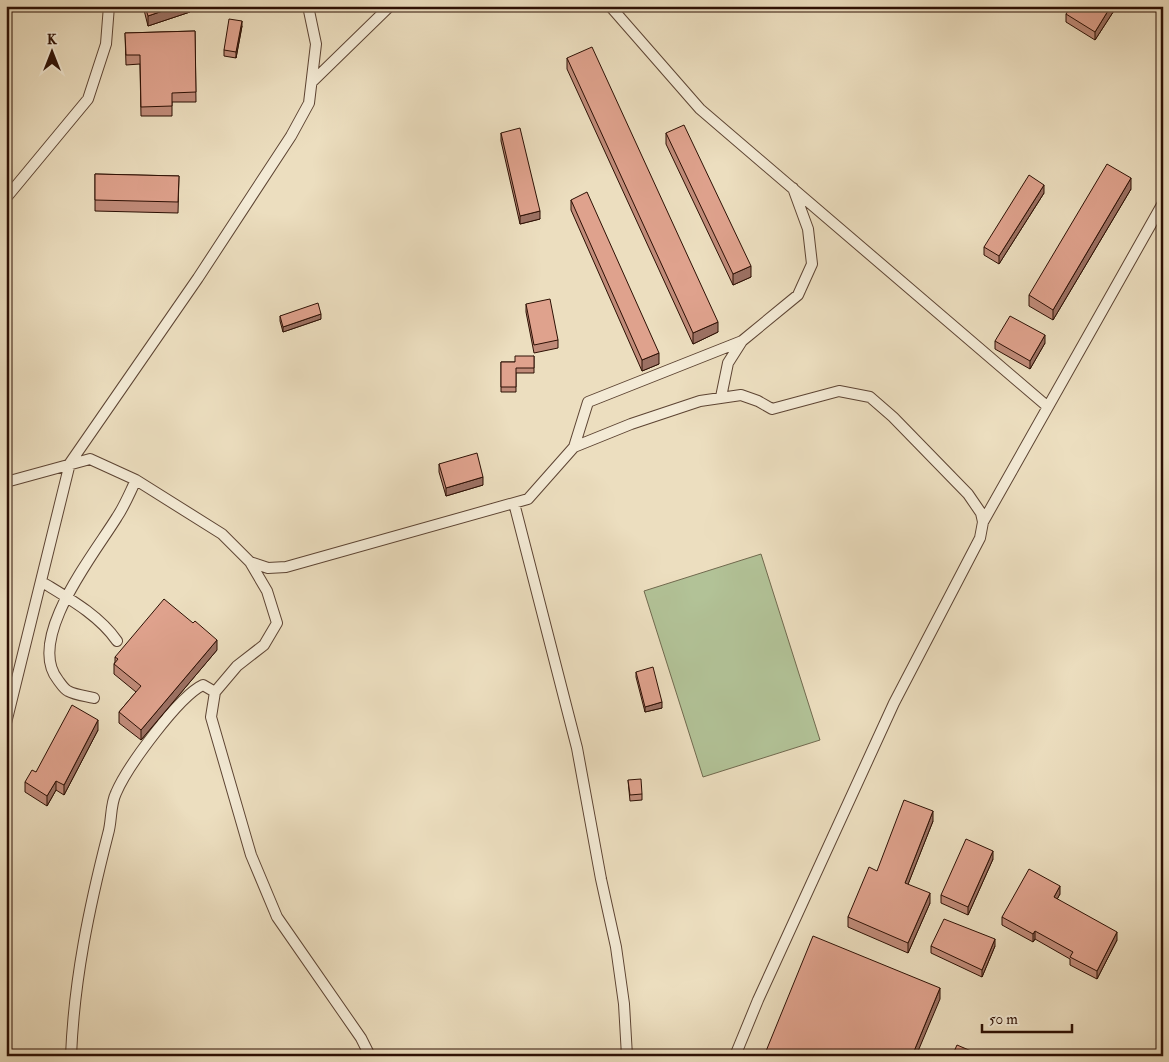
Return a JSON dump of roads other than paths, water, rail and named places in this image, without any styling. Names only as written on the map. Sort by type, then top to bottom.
[{"type":"street","points":[[6,198],[88,98],[106,44],[109,6]]},
{"type":"street","points":[[6,723],[70,463],[198,278],[286,144],[309,103],[316,44],[308,6]]},
{"type":"street","points":[[311,83],[390,6]]},
{"type":"street","points":[[610,6],[700,109],[1048,407]]},
{"type":"street","points":[[250,562],[268,568],[286,567],[528,499],[574,447],[588,402],[742,340],[798,296],[812,264],[808,229],[793,187]]},
{"type":"street","points":[[735,1056],[762,991],[894,704],[980,538],[983,522],[1163,203]]},
{"type":"street","points":[[721,397],[728,363],[742,340]]},
{"type":"street","points":[[574,447],[700,401],[740,395],[758,401],[772,409],[839,391],[870,397],[893,417],[968,494],[981,513],[983,522]]},
{"type":"street","points":[[6,482],[70,463],[90,460],[136,480],[222,534],[250,562],[267,591],[277,623],[264,645],[237,666],[215,692],[210,716],[251,855],[277,916],[355,1030],[370,1056]]},
{"type":"street","points":[[94,698],[67,691],[50,668],[52,636],[66,597],[118,515],[136,480]]},
{"type":"street","points":[[514,503],[577,748],[601,879],[616,947],[624,1004],[627,1056]]},
{"type":"street","points":[[42,582],[108,628],[116,641]]},
{"type":"street","points":[[71,1056],[73,1009],[86,925],[109,831],[115,794],[151,738],[192,690],[203,685],[215,692]]}]
